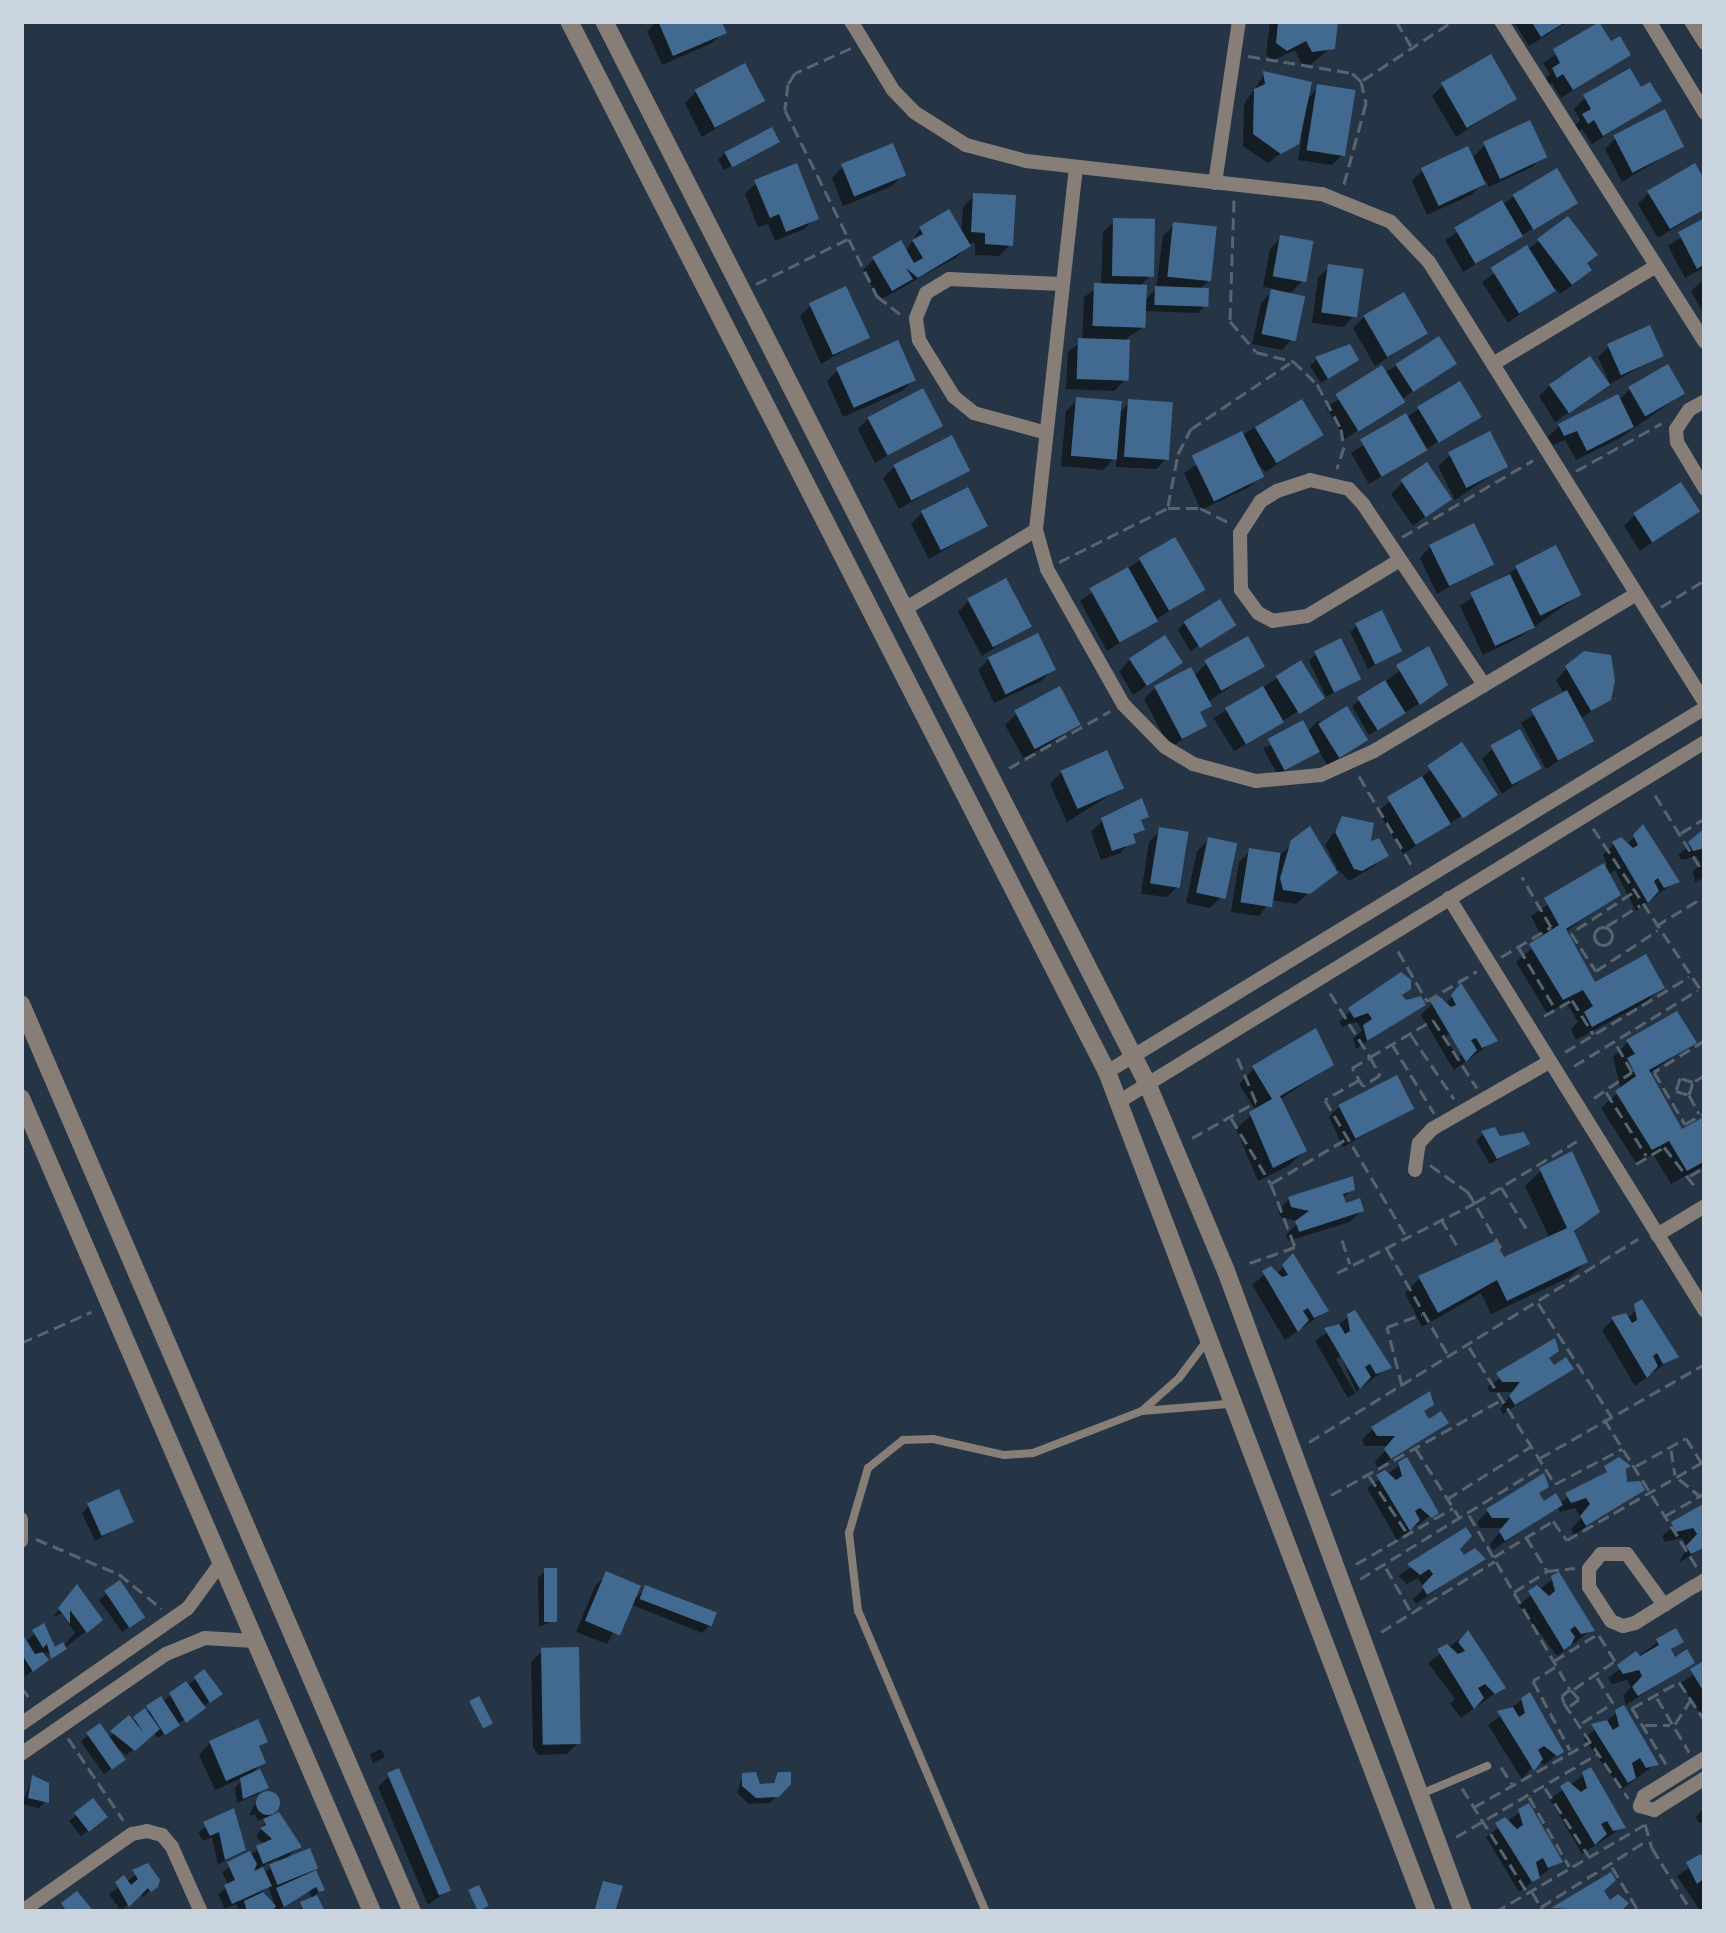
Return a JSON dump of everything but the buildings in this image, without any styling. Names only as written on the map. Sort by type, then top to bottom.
[{"type":"street","points":[[568,21],[1107,1072],[1427,1912]]},
{"type":"street","points":[[604,21],[995,776],[1148,1083],[1226,1271],[1463,1912]]},
{"type":"street","points":[[851,21],[892,90],[939,130],[995,155],[1340,198],[1390,222],[1412,240],[1493,364],[1705,706],[1107,1072]]},
{"type":"street","points":[[1215,183],[1239,21]]},
{"type":"street","points":[[1502,21],[1705,342]]},
{"type":"street","points":[[1648,21],[1705,113]]},
{"type":"street","points":[[1691,21],[1705,43]]},
{"type":"street","points":[[1076,167],[1043,432],[1036,530],[1047,569],[1123,704],[1165,747],[1224,775],[1289,781],[1352,764],[1636,593]]},
{"type":"street","points":[[1493,364],[1656,266]]},
{"type":"street","points":[[1043,432],[974,413],[954,397],[919,340],[916,318],[926,293],[949,279],[1061,284]]},
{"type":"street","points":[[1705,400],[1681,418],[1677,442],[1705,489]]},
{"type":"street","points":[[1400,560],[1306,616],[1273,620],[1258,613],[1241,590],[1240,533],[1248,515],[1277,491],[1310,480],[1330,481],[1363,504],[1484,685]]},
{"type":"street","points":[[908,607],[1036,530]]},
{"type":"street","points":[[1120,1101],[1705,742]]},
{"type":"street","points":[[1449,898],[1705,1311]]},
{"type":"street","points":[[21,1004],[412,1912]]},
{"type":"street","points":[[1415,1166],[1419,1143],[1441,1124],[1553,1069]]},
{"type":"street","points":[[21,1098],[372,1912]]},
{"type":"street","points":[[1655,1232],[1705,1204]]},
{"type":"street","points":[[21,1519],[22,1538]]},
{"type":"street","points":[[1664,1606],[1635,1561],[1619,1552],[1600,1555],[1589,1569],[1589,1587],[1611,1621],[1629,1626],[1664,1606],[1702,1582],[1705,1602]]},
{"type":"street","points":[[21,1724],[172,1619],[201,1595],[220,1564]]},
{"type":"street","points":[[172,1619],[188,1643]]},
{"type":"street","points":[[21,1754],[188,1643],[230,1637],[254,1641]]},
{"type":"street","points":[[1644,1813],[1674,1778],[1701,1761]]},
{"type":"street","points":[[1644,1813],[1705,1778]]},
{"type":"street","points":[[21,1912],[132,1834],[162,1835],[201,1912]]},
{"type":"lane","points":[[1142,1411],[1179,1378],[1209,1338]]},
{"type":"lane","points":[[986,1912],[857,1611],[849,1559],[853,1509],[868,1468],[903,1440],[933,1439],[1004,1455],[1033,1453],[1142,1411],[1234,1404]]},
{"type":"lane","points":[[1419,1795],[1487,1766]]},
{"type":"path","points":[[1396,21],[1412,48]]},
{"type":"path","points":[[1361,81],[1453,21]]},
{"type":"path","points":[[863,42],[796,74],[784,97],[789,122],[884,305],[916,318]]},
{"type":"path","points":[[1235,54],[1352,73],[1361,81],[1366,103],[1340,198]]},
{"type":"path","points":[[1235,185],[1230,321],[1256,352],[1293,362],[1317,384],[1341,429],[1340,465],[1330,481]]},
{"type":"path","points":[[744,290],[848,239]]},
{"type":"path","points":[[1168,508],[1178,454],[1191,429],[1293,362]]},
{"type":"path","points":[[1564,478],[1654,426],[1681,418]]},
{"type":"path","points":[[1390,544],[1547,452]]},
{"type":"path","points":[[1047,569],[1168,508],[1200,508],[1240,533]]},
{"type":"path","points":[[1649,614],[1705,580]]},
{"type":"path","points":[[995,776],[1123,704]]},
{"type":"path","points":[[1352,764],[1422,883]]},
{"type":"path","points":[[1645,778],[1705,875]]},
{"type":"path","points":[[1585,815],[1705,996]]},
{"type":"path","points":[[1679,834],[1705,818]]},
{"type":"path","points":[[1389,935],[1427,1001],[1551,927],[1512,860]]},
{"type":"path","points":[[1634,892],[1571,933],[1596,971],[1705,896]]},
{"type":"path","points":[[1598,928],[1642,904]]},
{"type":"path","points":[[1592,919],[1598,928]]},
{"type":"path","points":[[1600,945],[1611,941],[1606,927]]},
{"type":"path","points":[[1580,947],[1594,938],[1598,928]]},
{"type":"path","points":[[1594,938],[1610,962]]},
{"type":"path","points":[[1518,946],[1556,1009]]},
{"type":"path","points":[[1320,977],[1370,1057],[1380,1075],[1363,1086],[1352,1068],[1370,1057],[1392,1044],[1410,1034],[1433,1020],[1485,1099]]},
{"type":"path","points":[[1553,1069],[1593,1034],[1689,977]]},
{"type":"path","points":[[1553,1069],[1614,1042],[1698,990]]},
{"type":"path","points":[[1527,1026],[1572,1000],[1593,1034]]},
{"type":"path","points":[[1173,1147],[1256,1102],[1227,1034]]},
{"type":"path","points":[[1410,1034],[1462,1112]]},
{"type":"path","points":[[1676,1091],[1689,1095],[1702,1114],[1685,1124],[1654,1072],[1705,1040]]},
{"type":"path","points":[[1577,1108],[1632,1072],[1614,1042]]},
{"type":"path","points":[[1392,1044],[1441,1124]]},
{"type":"path","points":[[1670,1062],[1680,1078],[1693,1082]]},
{"type":"path","points":[[1689,1095],[1693,1082],[1705,1075]]},
{"type":"path","points":[[1668,1096],[1676,1091],[1680,1078]]},
{"type":"path","points":[[1359,1080],[1325,1100],[1406,1235]]},
{"type":"path","points":[[1605,1091],[1647,1157]]},
{"type":"path","points":[[1226,1271],[1295,1247],[1271,1184],[1232,1118]]},
{"type":"path","points":[[1337,1273],[1475,1203],[1592,1132]]},
{"type":"path","points":[[1271,1184],[1348,1138]]},
{"type":"path","points":[[1619,1174],[1664,1147],[1705,1204]]},
{"type":"path","points":[[1415,1166],[1450,1174],[1475,1203],[1501,1248]]},
{"type":"path","points":[[1689,1177],[1705,1167]]},
{"type":"path","points":[[1501,1186],[1528,1231]]},
{"type":"path","points":[[1440,1217],[1458,1247]]},
{"type":"path","points":[[1292,1452],[1655,1232]]},
{"type":"path","points":[[1342,1240],[1351,1266]]},
{"type":"path","points":[[1386,1247],[1449,1357]]},
{"type":"path","points":[[1537,1302],[1611,1416]]},
{"type":"path","points":[[21,1343],[109,1304]]},
{"type":"path","points":[[1402,1386],[1387,1327],[1424,1313]]},
{"type":"path","points":[[1468,1345],[1556,1484],[1622,1449]]},
{"type":"path","points":[[1539,1458],[1705,1364]]},
{"type":"path","points":[[1312,1504],[1502,1400]]},
{"type":"path","points":[[1604,1419],[1702,1582]]},
{"type":"path","points":[[1363,1643],[1553,1521],[1567,1540],[1703,1466],[1686,1438],[1634,1467]]},
{"type":"path","points":[[1447,1499],[1531,1446]]},
{"type":"path","points":[[1415,1448],[1460,1518]]},
{"type":"path","points":[[1669,1448],[1676,1459],[1674,1479]]},
{"type":"path","points":[[1340,1582],[1384,1566],[1544,1466]]},
{"type":"path","points":[[1368,1475],[1408,1535]]},
{"type":"path","points":[[1665,1516],[1702,1494],[1690,1483],[1674,1479]]},
{"type":"path","points":[[1340,1582],[1453,1508]]},
{"type":"path","points":[[1468,1514],[1579,1699],[1552,1716]]},
{"type":"path","points":[[1600,1522],[1619,1552]]},
{"type":"path","points":[[1526,1537],[1547,1571]]},
{"type":"path","points":[[22,1538],[56,1544],[119,1574],[172,1619]]},
{"type":"path","points":[[1384,1566],[1412,1613]]},
{"type":"path","points":[[1514,1592],[1547,1571],[1589,1569]]},
{"type":"path","points":[[1571,1753],[1533,1681],[1611,1621]]},
{"type":"path","points":[[1598,1634],[1616,1661],[1562,1696],[1627,1798],[1644,1813],[1648,1840],[1692,1912]]},
{"type":"path","points":[[1580,1724],[1613,1703],[1595,1674]]},
{"type":"path","points":[[1674,1778],[1632,1708],[1679,1682],[1705,1721]]},
{"type":"path","points":[[1655,1695],[1701,1761]]},
{"type":"path","points":[[1675,1728],[1680,1708],[1691,1699]]},
{"type":"path","points":[[1643,1726],[1663,1722],[1675,1728]]},
{"type":"path","points":[[60,1727],[132,1834]]},
{"type":"path","points":[[1474,1808],[1591,1741]]},
{"type":"path","points":[[1438,1847],[1599,1753]]},
{"type":"path","points":[[1487,1766],[1497,1761],[1513,1786]]},
{"type":"path","points":[[1457,1779],[1543,1910],[1648,1840]]},
{"type":"path","points":[[1544,1786],[1589,1857]]},
{"type":"path","points":[[1528,1795],[1570,1868]]},
{"type":"path","points":[[1495,1912],[1589,1857],[1644,1813]]},
{"type":"path","points":[[1610,1864],[1639,1912]]}]
